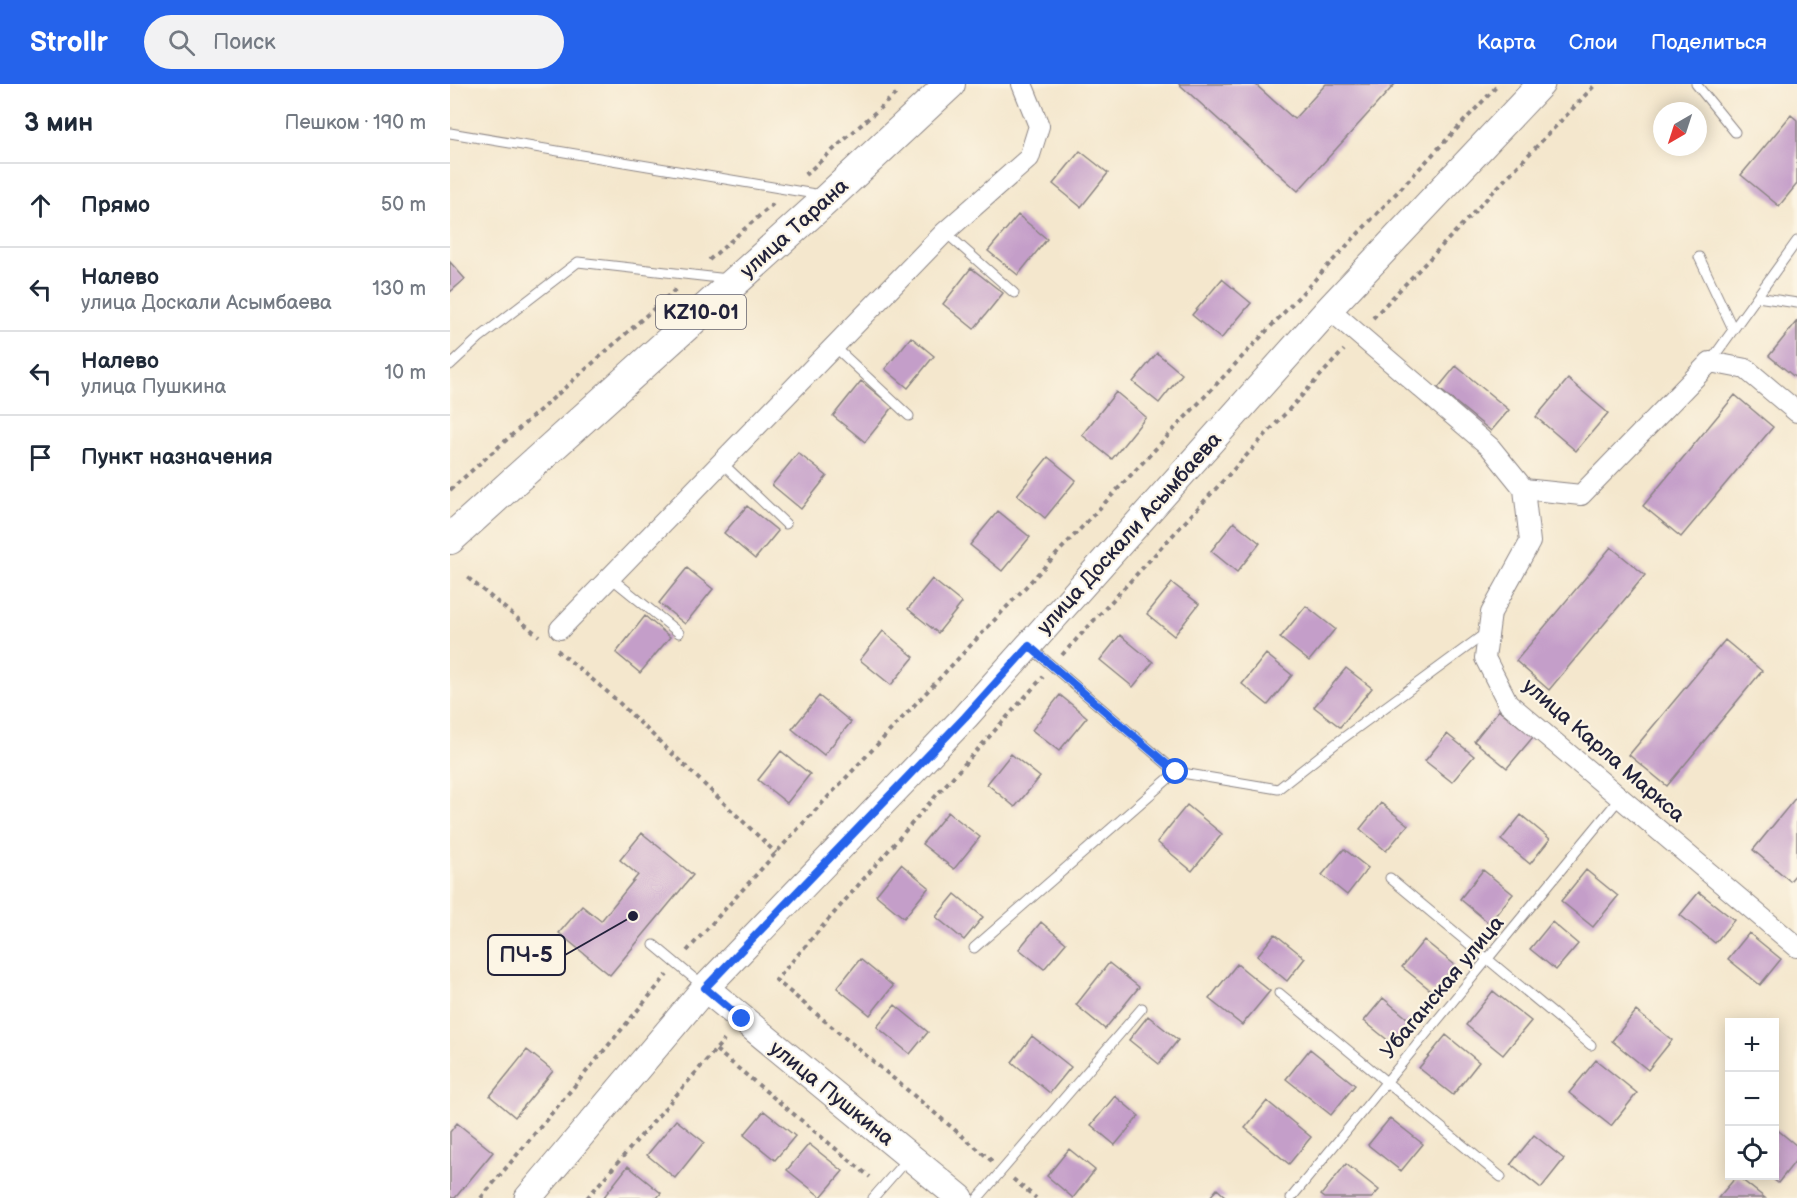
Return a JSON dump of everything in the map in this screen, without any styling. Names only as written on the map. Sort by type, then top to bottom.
[{"type":"main road","name":"улица Тарана","points":[[450,539],[829,197],[950,84]]},
{"type":"street","points":[[554,636],[945,232],[1029,158],[1039,126],[1022,84]]},
{"type":"street","name":"улица Доскали Асымбаева","points":[[528,1198],[705,988],[965,717],[1329,309],[1541,84]]},
{"type":"street","points":[[1329,309],[1490,447],[1524,489],[1581,495],[1710,362],[1746,369],[1797,412]]},
{"type":"street","name":"улица Карла Маркса","points":[[1524,489],[1530,542],[1491,613],[1485,658],[1508,703],[1797,946]]},
{"type":"street","name":"улица Пушкина","points":[[705,988],[960,1198]]},
{"type":"lane","points":[[1696,84],[1735,132]]},
{"type":"lane","points":[[450,133],[829,197]]},
{"type":"lane","points":[[945,232],[1014,293]]},
{"type":"lane","points":[[1710,362],[1797,241]]},
{"type":"lane","points":[[1699,257],[1733,329]]},
{"type":"lane","points":[[450,365],[479,338],[579,262],[737,280]]},
{"type":"lane","points":[[1757,297],[1797,303]]},
{"type":"lane","points":[[834,346],[909,416]]},
{"type":"lane","points":[[721,462],[786,524]]},
{"type":"lane","points":[[610,577],[679,633]]},
{"type":"lane","points":[[1029,646],[1176,772],[1278,789],[1488,631]]},
{"type":"lane","points":[[974,948],[1176,772]]},
{"type":"lane","name":"Убаганская улица","points":[[1291,1198],[1620,798]]},
{"type":"lane","points":[[1390,878],[1591,1045]]},
{"type":"lane","points":[[654,945],[705,988]]},
{"type":"lane","points":[[1279,993],[1502,1177]]},
{"type":"lane","points":[[978,1198],[1142,1008]]},
{"type":"lane","points":[[873,1198],[909,1156]]},
{"type":"path","points":[[481,1198],[676,964],[776,853],[1499,84]]},
{"type":"path","points":[[1036,1198],[776,980],[933,799],[1134,576],[1596,84]]},
{"type":"path","points":[[468,578],[539,636]]},
{"type":"path","points":[[554,636],[611,695],[776,853]]},
{"type":"path","points":[[587,1198],[724,1040]]},
{"type":"path","points":[[716,1050],[883,1187]]},
{"type":"building","points":[[1179,84],[1255,84],[1294,119],[1326,84],[1395,84],[1298,191]]},
{"type":"building","points":[[1791,115],[1797,120],[1797,184],[1779,206],[1741,175]]},
{"type":"building","points":[[1080,151],[1108,173],[1081,207],[1053,184]]},
{"type":"building","points":[[1018,215],[1047,239],[1018,275],[988,251]]},
{"type":"building","points":[[450,262],[465,279],[450,292]]},
{"type":"building","points":[[971,268],[1003,293],[974,329],[943,304]]},
{"type":"building","points":[[1222,279],[1251,303],[1221,339],[1192,315]]},
{"type":"building","points":[[1797,321],[1797,379],[1769,356]]},
{"type":"building","points":[[911,337],[934,356],[908,388],[885,369]]},
{"type":"building","points":[[1157,353],[1182,374],[1159,403],[1133,382]]},
{"type":"building","points":[[1456,366],[1509,410],[1491,431],[1438,388]]},
{"type":"building","points":[[1568,379],[1608,413],[1576,451],[1536,417]]},
{"type":"building","points":[[861,381],[893,407],[865,442],[833,416]]},
{"type":"building","points":[[1116,392],[1146,417],[1112,459],[1082,435]]},
{"type":"building","points":[[1735,395],[1773,427],[1681,537],[1643,506]]},
{"type":"building","points":[[798,453],[827,476],[801,509],[772,485]]},
{"type":"building","points":[[1048,457],[1076,480],[1045,518],[1017,495]]},
{"type":"building","points":[[747,506],[778,531],[755,559],[724,533]]},
{"type":"building","points":[[998,511],[1030,537],[1002,571],[970,545]]},
{"type":"building","points":[[1234,522],[1260,543],[1237,572],[1211,551]]},
{"type":"building","points":[[1611,547],[1645,575],[1549,690],[1516,661]]},
{"type":"building","points":[[687,568],[713,589],[685,624],[659,603]]},
{"type":"building","points":[[932,579],[962,603],[938,633],[908,609]]},
{"type":"building","points":[[1172,583],[1199,604],[1174,636],[1147,614]]},
{"type":"building","points":[[1306,606],[1335,629],[1309,661],[1280,638]]},
{"type":"building","points":[[645,616],[670,637],[640,673],[616,653]]},
{"type":"building","points":[[883,631],[914,657],[891,685],[860,660]]},
{"type":"building","points":[[1120,635],[1153,662],[1133,687],[1100,660]]},
{"type":"building","points":[[1725,640],[1762,671],[1667,786],[1629,755]]},
{"type":"building","points":[[1266,654],[1292,675],[1268,705],[1242,684]]},
{"type":"building","points":[[1346,668],[1372,688],[1340,727],[1314,707]]},
{"type":"building","points":[[1060,695],[1087,717],[1059,751],[1032,730]]},
{"type":"building","points":[[819,696],[851,722],[824,755],[792,729]]},
{"type":"building","points":[[1499,710],[1533,737],[1507,768],[1474,741]]},
{"type":"building","points":[[1447,734],[1474,756],[1452,782],[1425,761]]},
{"type":"building","points":[[781,751],[810,774],[787,803],[758,780]]},
{"type":"building","points":[[1011,754],[1040,777],[1015,807],[987,784]]},
{"type":"building","points":[[1797,796],[1797,873],[1790,881],[1753,850]]},
{"type":"building","points":[[1381,803],[1408,825],[1386,851],[1360,829]]},
{"type":"building","points":[[1187,805],[1222,834],[1192,871],[1157,842]]},
{"type":"building","points":[[948,812],[980,837],[954,869],[922,844]]},
{"type":"building","points":[[1521,815],[1550,839],[1530,864],[1501,840]]},
{"type":"building","points":[[642,833],[693,875],[610,975],[559,933],[582,906],[601,921],[638,875],[620,860]]},
{"type":"building","points":[[1344,849],[1368,868],[1347,895],[1322,875]]},
{"type":"building","points":[[901,864],[929,887],[904,918],[876,895]]},
{"type":"building","points":[[1483,870],[1513,894],[1489,923],[1460,899]]},
{"type":"building","points":[[1586,870],[1618,896],[1593,927],[1561,901]]},
{"type":"building","points":[[1699,892],[1734,920],[1715,943],[1680,915]]},
{"type":"building","points":[[955,894],[983,917],[964,940],[936,917]]},
{"type":"building","points":[[1041,922],[1066,943],[1044,969],[1019,949]]},
{"type":"building","points":[[1552,922],[1578,944],[1556,970],[1530,949]]},
{"type":"building","points":[[1749,933],[1781,959],[1760,985],[1728,959]]},
{"type":"building","points":[[1275,934],[1305,958],[1287,981],[1257,956]]},
{"type":"building","points":[[1424,940],[1455,965],[1433,992],[1402,967]]},
{"type":"building","points":[[860,959],[893,986],[870,1015],[837,988]]},
{"type":"building","points":[[1109,963],[1139,987],[1105,1029],[1076,1005]]},
{"type":"building","points":[[1237,964],[1270,991],[1242,1025],[1209,999]]},
{"type":"building","points":[[1493,991],[1531,1021],[1503,1055],[1466,1025]]},
{"type":"building","points":[[1383,998],[1413,1023],[1395,1046],[1364,1021]]},
{"type":"building","points":[[895,1005],[928,1032],[910,1054],[877,1027]]},
{"type":"building","points":[[1636,1011],[1672,1040],[1648,1070],[1612,1041]]},
{"type":"building","points":[[1148,1016],[1178,1040],[1159,1064],[1129,1040]]},
{"type":"building","points":[[1446,1035],[1479,1062],[1453,1095],[1419,1068]]},
{"type":"building","points":[[1032,1036],[1071,1067],[1050,1093],[1012,1062]]},
{"type":"building","points":[[1310,1049],[1355,1085],[1331,1115],[1286,1079]]},
{"type":"building","points":[[527,1050],[553,1071],[515,1117],[490,1096]]},
{"type":"building","points":[[1596,1060],[1637,1093],[1611,1126],[1569,1093]]},
{"type":"building","points":[[1115,1096],[1139,1116],[1115,1145],[1091,1125]]},
{"type":"building","points":[[1267,1101],[1311,1137],[1289,1164],[1245,1128]]},
{"type":"building","points":[[764,1111],[795,1136],[775,1160],[744,1135]]},
{"type":"building","points":[[1390,1118],[1423,1144],[1401,1171],[1368,1145]]},
{"type":"building","points":[[676,1120],[704,1142],[675,1178],[647,1155]]},
{"type":"building","points":[[457,1123],[493,1152],[455,1198],[452,1198],[450,1196],[450,1132]]},
{"type":"building","points":[[1779,1131],[1797,1146],[1797,1159],[1778,1183],[1774,1180],[1779,1180]]},
{"type":"building","points":[[1534,1135],[1564,1159],[1541,1188],[1511,1164]]},
{"type":"building","points":[[809,1144],[843,1171],[821,1197],[787,1170]]},
{"type":"building","points":[[1069,1149],[1095,1170],[1073,1198],[1047,1176]]},
{"type":"building","points":[[1346,1164],[1379,1190],[1372,1198],[1325,1198],[1321,1195]]},
{"type":"building","points":[[628,1166],[661,1193],[657,1198],[603,1198]]},
{"type":"building","points":[[1734,1180],[1742,1180],[1765,1198],[1718,1198]]},
{"type":"building","points":[[1217,1189],[1227,1198],[1209,1198]]},
{"type":"place","name":"ПЧ-5","points":[[633,916]]},
{"type":"route","points":[[742,1019],[705,988],[965,717],[1029,646],[1176,772]]}]
